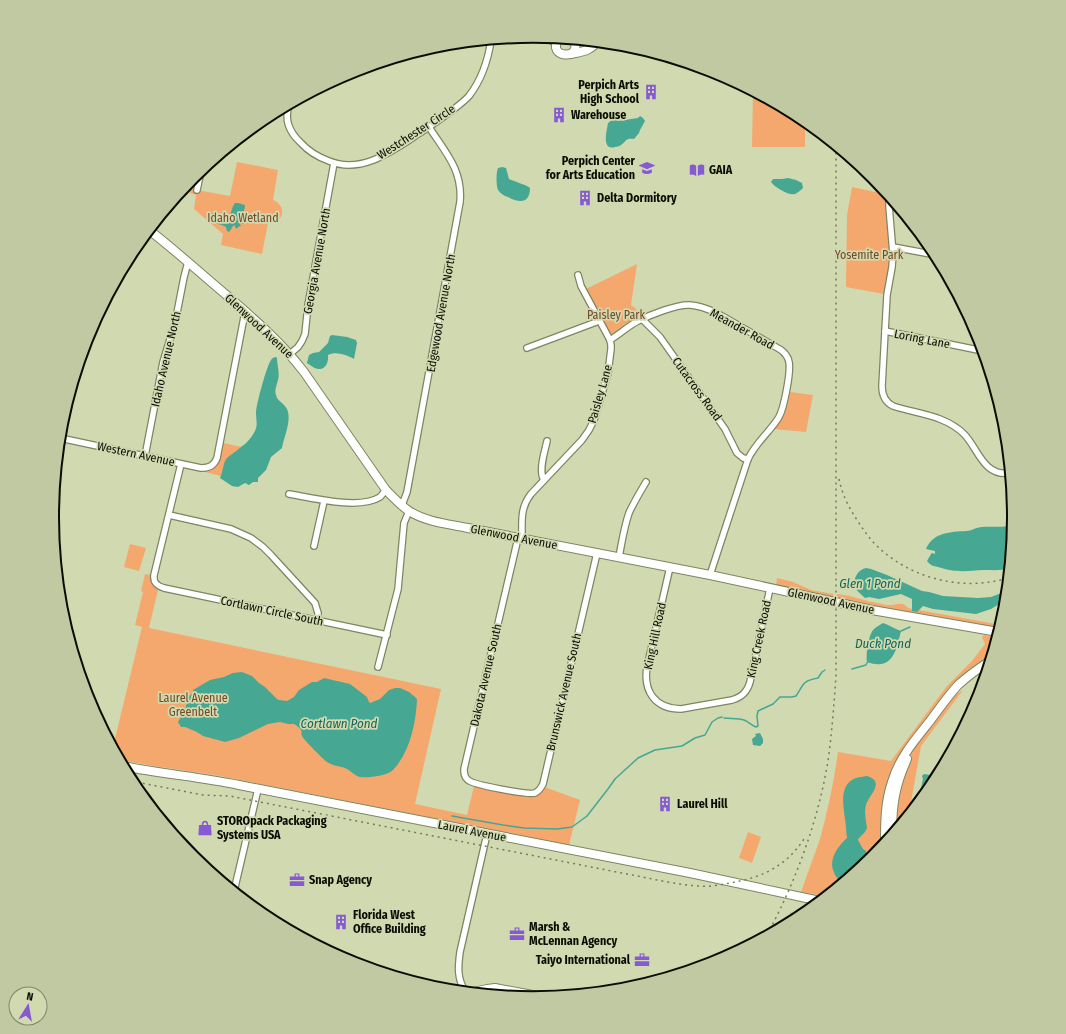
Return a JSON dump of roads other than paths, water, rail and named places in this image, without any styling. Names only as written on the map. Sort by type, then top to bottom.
[{"type":"street","points":[[557,44],[557,49],[564,55],[593,47]]},
{"type":"street","name":"Westchester Circle","points":[[288,112],[288,124],[295,137],[302,145],[321,158],[334,163],[346,165],[375,159],[429,127],[460,104],[471,93],[478,82],[488,60],[490,45]]},
{"type":"street","points":[[571,54],[574,50],[574,45]]},
{"type":"street","name":"Edgewood Avenue North","points":[[402,506],[407,492],[460,202],[460,185],[456,169],[429,127]]},
{"type":"street","name":"Georgia Avenue North","points":[[290,354],[298,347],[305,334],[308,305],[334,163]]},
{"type":"street","points":[[197,190],[199,181]]},
{"type":"street","points":[[889,204],[893,261],[887,296],[882,394],[885,400],[893,406],[935,417],[950,423],[964,434],[982,461],[989,468],[1005,474]]},
{"type":"street","name":"Glenwood Avenue","points":[[154,233],[271,334],[290,354],[386,490],[402,506],[419,516],[439,522],[710,575],[895,615],[993,631]]},
{"type":"street","points":[[893,247],[926,253]]},
{"type":"street","name":"Idaho Avenue North","points":[[145,456],[163,362],[174,323],[188,262]]},
{"type":"street","name":"Paisley Lane","points":[[520,538],[524,506],[531,494],[582,440],[589,430],[594,420],[608,374],[611,349],[610,340],[582,286],[578,275]]},
{"type":"street","name":"Meander Road","points":[[610,340],[642,319],[679,306],[694,305],[722,316],[781,350],[788,359],[790,366],[786,397],[782,411],[754,448],[748,459],[710,575]]},
{"type":"street","name":"Western Avenue","points":[[66,439],[201,468],[212,465],[217,458],[246,312]]},
{"type":"street","name":"Cutacross Road","points":[[642,319],[660,337],[726,428],[737,453],[743,458],[748,459]]},
{"type":"street","points":[[527,348],[600,321]]},
{"type":"street","name":"Loring Lane","points":[[885,331],[976,350]]},
{"type":"street","points":[[544,480],[541,472],[547,441]]},
{"type":"street","points":[[181,464],[169,515],[231,529],[251,538],[263,547],[315,603],[318,613],[318,620]]},
{"type":"street","points":[[619,557],[624,529],[634,503],[646,482]]},
{"type":"street","points":[[289,494],[324,501],[353,503],[365,502],[380,497],[386,490]]},
{"type":"street","points":[[314,546],[324,501]]},
{"type":"street","points":[[378,667],[398,589],[404,523],[409,511]]},
{"type":"street","name":"Cortlawn Circle South","points":[[169,515],[154,575],[154,581],[157,585],[164,588],[387,635]]},
{"type":"street","name":"Dakota Avenue South","points":[[499,788],[475,784],[468,781],[464,774],[464,769],[520,538]]},
{"type":"street","name":"Brunswick Avenue South","points":[[499,788],[533,793],[538,791],[543,784],[597,553]]},
{"type":"street","name":"King Hill Road","points":[[670,567],[647,667],[646,680],[649,693],[660,704],[673,709],[681,708]]},
{"type":"street","name":"King Creek Road","points":[[681,708],[732,700],[742,696],[748,688],[770,588]]},
{"type":"street","points":[[885,834],[885,814],[889,793],[900,762],[907,750],[948,697],[959,685],[983,666]]},
{"type":"street","points":[[892,826],[897,783],[910,753],[927,724]]},
{"type":"street","name":"Laurel Avenue","points":[[131,767],[206,778],[258,788],[698,875],[813,899]]},
{"type":"street","points":[[235,886],[258,788]]},
{"type":"street","points":[[462,986],[458,971],[460,952],[487,834]]},
{"type":"street","points":[[486,988],[506,990]]},
{"type":"water","points":[[640,116],[645,121],[634,139],[628,139],[617,147],[608,146],[606,143],[607,130],[608,123],[612,120],[612,117],[618,121],[638,118]]},
{"type":"water","points":[[498,168],[506,168],[509,179],[530,188],[530,193],[526,199],[523,201],[516,200],[504,195],[498,190],[497,172]]},
{"type":"water","points":[[788,178],[802,183],[803,188],[795,194],[789,194],[778,189],[771,182],[773,179]]},
{"type":"water","points":[[235,203],[245,205],[242,216],[245,217],[244,224],[240,224],[241,226],[237,229],[235,225],[229,232],[227,231],[226,227],[215,222],[209,216],[212,213],[225,217],[230,215]]},
{"type":"water","points":[[332,335],[356,340],[357,343],[354,359],[334,353],[328,355],[325,367],[317,369],[312,367],[307,363],[309,355],[319,352],[328,343],[330,336]]},
{"type":"water","points":[[276,357],[279,375],[275,393],[278,399],[286,407],[289,418],[282,448],[271,457],[266,470],[258,478],[258,482],[253,482],[249,485],[245,483],[238,487],[232,486],[220,478],[225,462],[251,438],[256,429],[256,409],[262,385],[269,363],[272,358]]},
{"type":"water","points":[[1007,526],[1004,570],[956,571],[933,566],[927,561],[932,553],[935,554],[935,551],[926,549],[929,543],[938,536],[968,531],[980,527]]},
{"type":"water","name":"Glen 1 Pond","points":[[863,569],[871,569],[922,591],[943,596],[978,598],[991,597],[1001,593],[999,604],[991,609],[976,614],[933,609],[923,606],[917,612],[912,611],[912,599],[901,594],[879,599],[869,597],[865,598],[860,594],[855,586],[855,579],[858,573]]},
{"type":"water","name":"Duck Pond","points":[[883,623],[901,631],[895,652],[888,661],[883,664],[867,662],[867,650],[870,636],[874,629]]},
{"type":"water","name":"Cortlawn Pond","points":[[242,672],[252,676],[277,699],[287,701],[294,697],[299,690],[312,682],[317,682],[324,678],[350,684],[367,697],[370,703],[380,699],[389,690],[395,688],[400,688],[409,692],[417,699],[411,737],[404,755],[393,770],[386,774],[360,777],[345,768],[327,762],[306,741],[302,736],[300,729],[294,724],[280,722],[268,724],[239,738],[225,742],[203,736],[185,727],[181,727],[178,722],[189,702],[189,696],[193,693],[193,690],[210,680],[224,677],[233,673]]},
{"type":"water","points":[[760,733],[763,743],[760,746],[753,745],[752,739],[756,736],[755,734]]},
{"type":"water","points":[[924,774],[930,775],[921,789],[923,779],[922,776]]},
{"type":"water","points":[[867,776],[873,779],[876,785],[865,808],[867,828],[858,840],[867,853],[838,880],[832,867],[832,863],[837,849],[847,838],[843,798],[845,788],[848,783],[857,778]]},
{"type":"waterway","points":[[901,631],[910,627]]},
{"type":"waterway","points":[[852,669],[866,665],[868,661]]},
{"type":"waterway","points":[[724,718],[744,720],[756,727],[758,726],[758,711],[773,704],[780,697],[796,696],[806,682],[818,678],[825,670]]},
{"type":"waterway","points":[[452,816],[524,828],[557,829],[572,827],[587,816],[615,779],[638,758],[655,750],[682,746],[695,738],[705,735],[712,722],[722,717]]},
{"type":"railway","points":[[772,926],[796,872],[812,828],[824,783],[833,718],[836,676],[836,153]]},
{"type":"railway","points":[[839,479],[849,506],[870,539],[889,556],[904,566],[920,574],[955,582],[990,582],[1003,579]]},
{"type":"railway","points":[[141,783],[203,795],[230,796],[666,882],[691,885],[707,886],[722,884],[754,877],[764,873],[774,868],[791,855],[806,836]]},
{"type":"place","name":"Perpich Arts High School","points":[[651,92]]},
{"type":"place","name":"Warehouse","points":[[559,115]]},
{"type":"place","name":"Perpich Center for Arts Education","points":[[647,168]]},
{"type":"place","name":"GAIA","points":[[697,170]]},
{"type":"place","name":"Delta Dormitory","points":[[585,198]]},
{"type":"place","name":"Laurel Hill","points":[[665,804]]},
{"type":"place","name":"STOROpack Packaging Systems USA","points":[[205,828]]},
{"type":"place","name":"Snap Agency","points":[[297,880]]},
{"type":"place","name":"Florida West Office Building","points":[[341,922]]},
{"type":"place","name":"Marsh & McLennan Agency","points":[[517,934]]},
{"type":"place","name":"Taiyo International","points":[[642,960]]},
{"type":"park label","name":"Idaho Wetland","points":[[243,218]]},
{"type":"park label","name":"Yosemite Park","points":[[869,255]]},
{"type":"park label","name":"Paisley Park","points":[[616,315]]},
{"type":"park label","name":"Laurel Avenue Greenbelt","points":[[193,705]]}]
